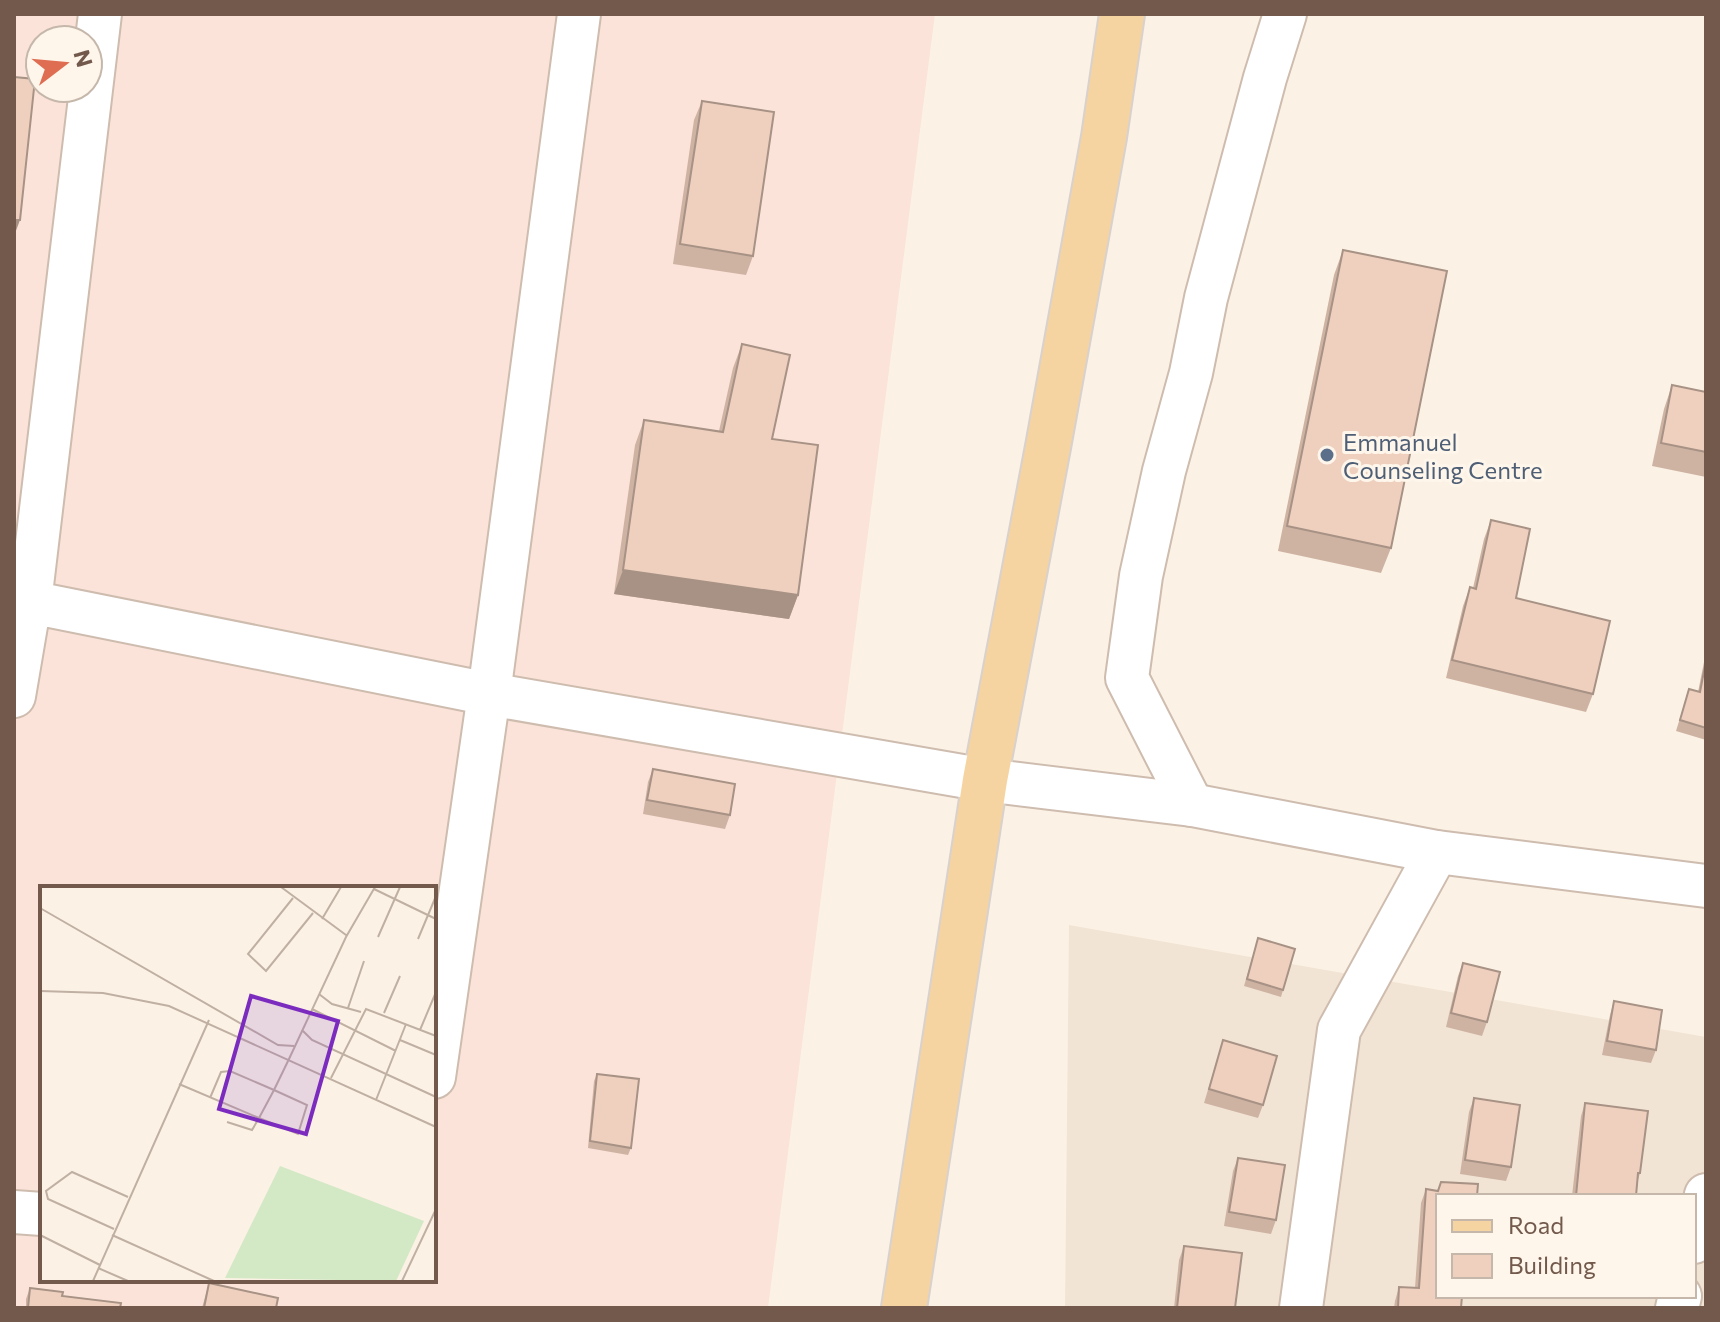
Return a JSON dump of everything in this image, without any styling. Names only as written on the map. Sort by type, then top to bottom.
[{"type":"main road","points":[[904,1308],[985,780],[1104,137],[1122,14]]},
{"type":"street","points":[[14,696],[22,602],[100,14]]},
{"type":"street","points":[[436,1063],[489,694],[579,14]]},
{"type":"street","points":[[1192,805],[1127,678],[1141,576],[1164,471],[1191,373],[1206,298],[1285,14]]},
{"type":"street","points":[[22,602],[489,694],[985,780],[1192,805],[1437,852],[1706,886]]},
{"type":"street","points":[[1301,1308],[1339,1030],[1437,852]]},
{"type":"street","points":[[1696,1234],[1706,1195]]},
{"type":"street","points":[[14,1212],[40,1214]]},
{"type":"shaded area","points":[[14,14],[935,14],[768,1308],[14,1308]]},
{"type":"shaded area","points":[[1069,925],[1706,1037],[1706,1308],[1065,1308]]},
{"type":"building","points":[[14,77],[24,78],[24,104],[32,104],[20,220],[14,220]]},
{"type":"building","points":[[702,101],[774,112],[753,256],[680,244]]},
{"type":"building","points":[[1343,250],[1447,271],[1391,548],[1287,526]]},
{"type":"building","points":[[742,344],[790,355],[772,439],[818,445],[798,595],[623,570],[644,420],[723,432]]},
{"type":"building","points":[[1672,385],[1706,392],[1706,452],[1661,443]]},
{"type":"building","points":[[1491,520],[1530,529],[1516,598],[1610,621],[1593,694],[1452,660],[1470,587],[1476,589]]},
{"type":"building","points":[[1706,661],[1706,728],[1680,720],[1689,689],[1700,692]]},
{"type":"building","points":[[653,769],[735,784],[730,815],[647,800]]},
{"type":"building","points":[[1258,938],[1295,949],[1283,990],[1247,979]]},
{"type":"building","points":[[1463,963],[1500,972],[1487,1022],[1451,1013]]},
{"type":"building","points":[[1614,1001],[1662,1010],[1656,1050],[1607,1041]]},
{"type":"building","points":[[1223,1040],[1277,1056],[1263,1105],[1209,1089]]},
{"type":"building","points":[[597,1074],[639,1079],[631,1148],[590,1141]]},
{"type":"building","points":[[1474,1098],[1520,1105],[1511,1167],[1465,1160]]},
{"type":"building","points":[[1585,1103],[1648,1111],[1636,1194],[1576,1194]]},
{"type":"building","points":[[1238,1158],[1285,1165],[1276,1220],[1229,1212]]},
{"type":"building","points":[[1441,1182],[1478,1184],[1477,1194],[1436,1194],[1436,1298],[1462,1298],[1461,1308],[1398,1308],[1399,1287],[1419,1288],[1426,1189],[1438,1191]]},
{"type":"building","points":[[1184,1246],[1242,1253],[1235,1308],[1177,1308]]},
{"type":"building","points":[[209,1283],[278,1298],[276,1308],[204,1308]]},
{"type":"building","points":[[30,1288],[63,1292],[62,1296],[121,1303],[120,1308],[28,1308]]},
{"type":"place","name":"Emmanuel Counseling Centre","points":[[1327,455]]}]
